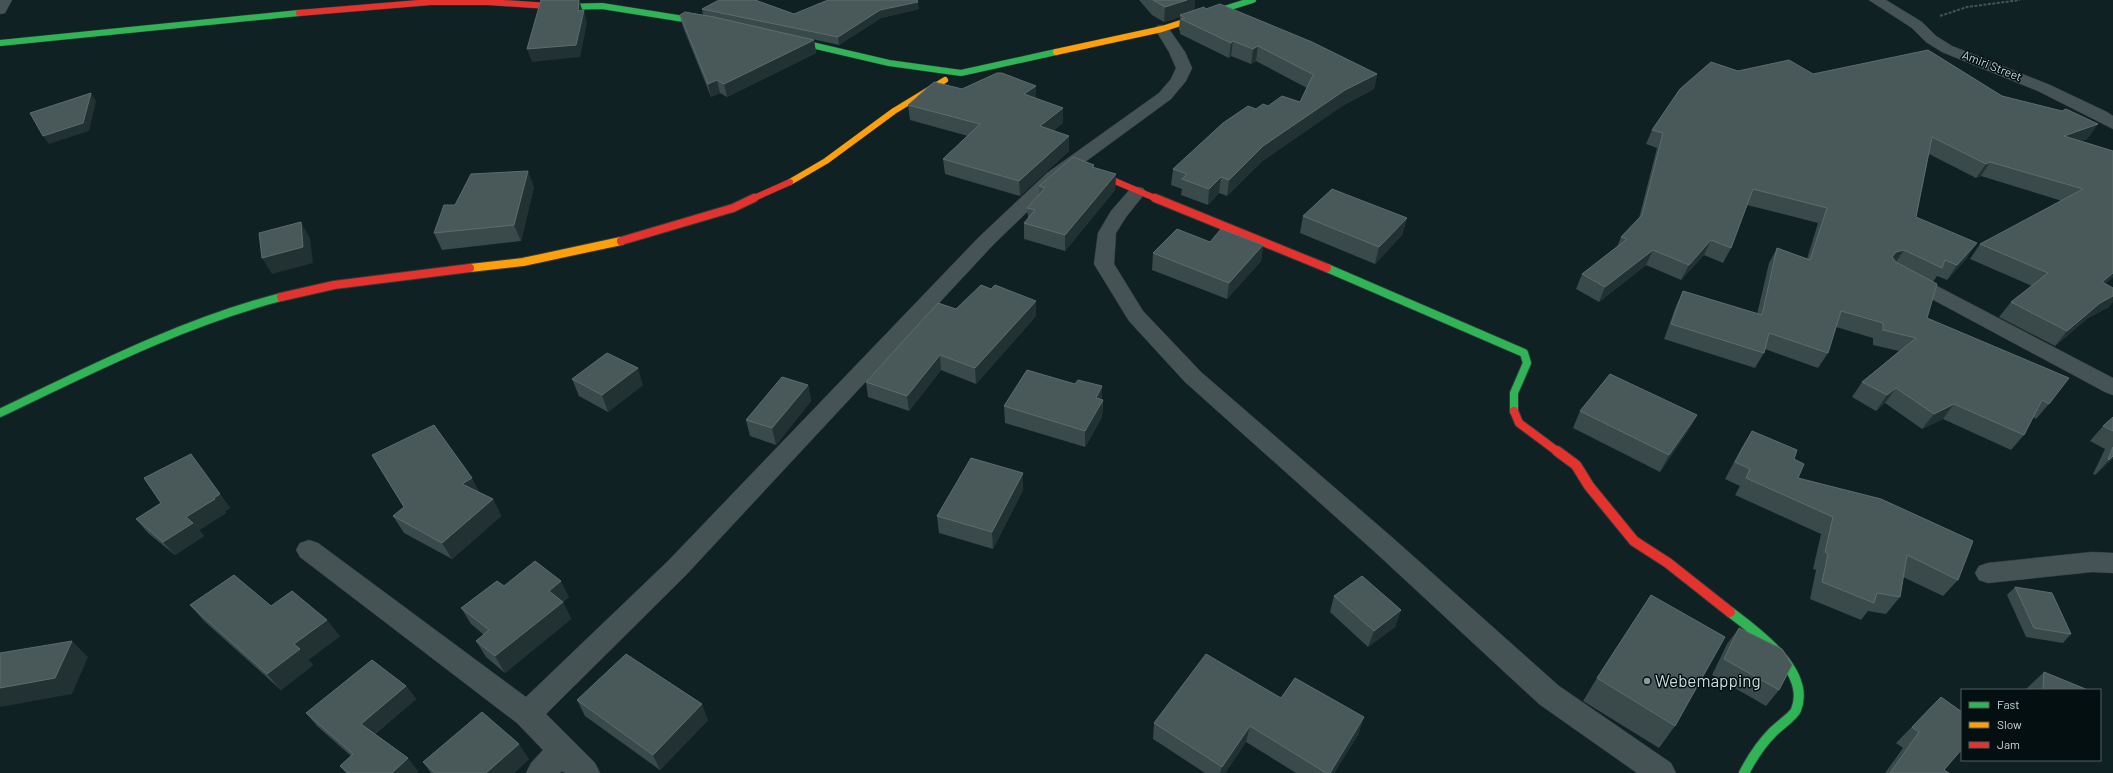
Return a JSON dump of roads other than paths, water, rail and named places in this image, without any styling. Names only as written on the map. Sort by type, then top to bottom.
[{"type":"street","points":[[0,10],[5,0]]},
{"type":"street","points":[[0,413],[126,353],[190,325],[249,304],[334,285],[523,262],[585,250],[650,234],[733,208],[784,186],[826,161],[869,129],[936,85],[961,73],[1162,29],[1253,0]]},
{"type":"street","name":"Amiri Street","points":[[1876,0],[1912,23],[1931,39],[1947,49],[2044,88],[2101,116],[2113,124]]},
{"type":"street","points":[[0,43],[289,14],[431,2],[488,2],[541,7],[602,3],[717,24]]},
{"type":"street","points":[[527,714],[677,568],[986,241],[1053,178],[1165,96],[1178,81],[1184,68],[1162,29]]},
{"type":"street","points":[[778,37],[838,50],[889,64],[961,73]]},
{"type":"street","points":[[1072,163],[1137,192],[1270,243],[1524,353],[1527,363],[1512,395],[1512,406],[1519,423],[1576,465],[1589,486],[1634,541],[1668,563],[1774,646],[1791,672],[1798,693],[1796,711],[1776,728],[1752,754],[1744,773]]},
{"type":"street","points":[[1137,192],[1118,215],[1107,233],[1104,264],[1136,316],[1193,377],[1385,546],[1549,695],[1662,773]]},
{"type":"street","points":[[1894,272],[2113,386]]},
{"type":"street","points":[[309,550],[527,714],[546,731],[561,751],[584,773]]},
{"type":"street","points":[[1988,573],[2092,562],[2113,563]]},
{"type":"street","points":[[541,773],[561,751]]},
{"type":"place","name":"Webemapping","points":[[1647,681]]}]
